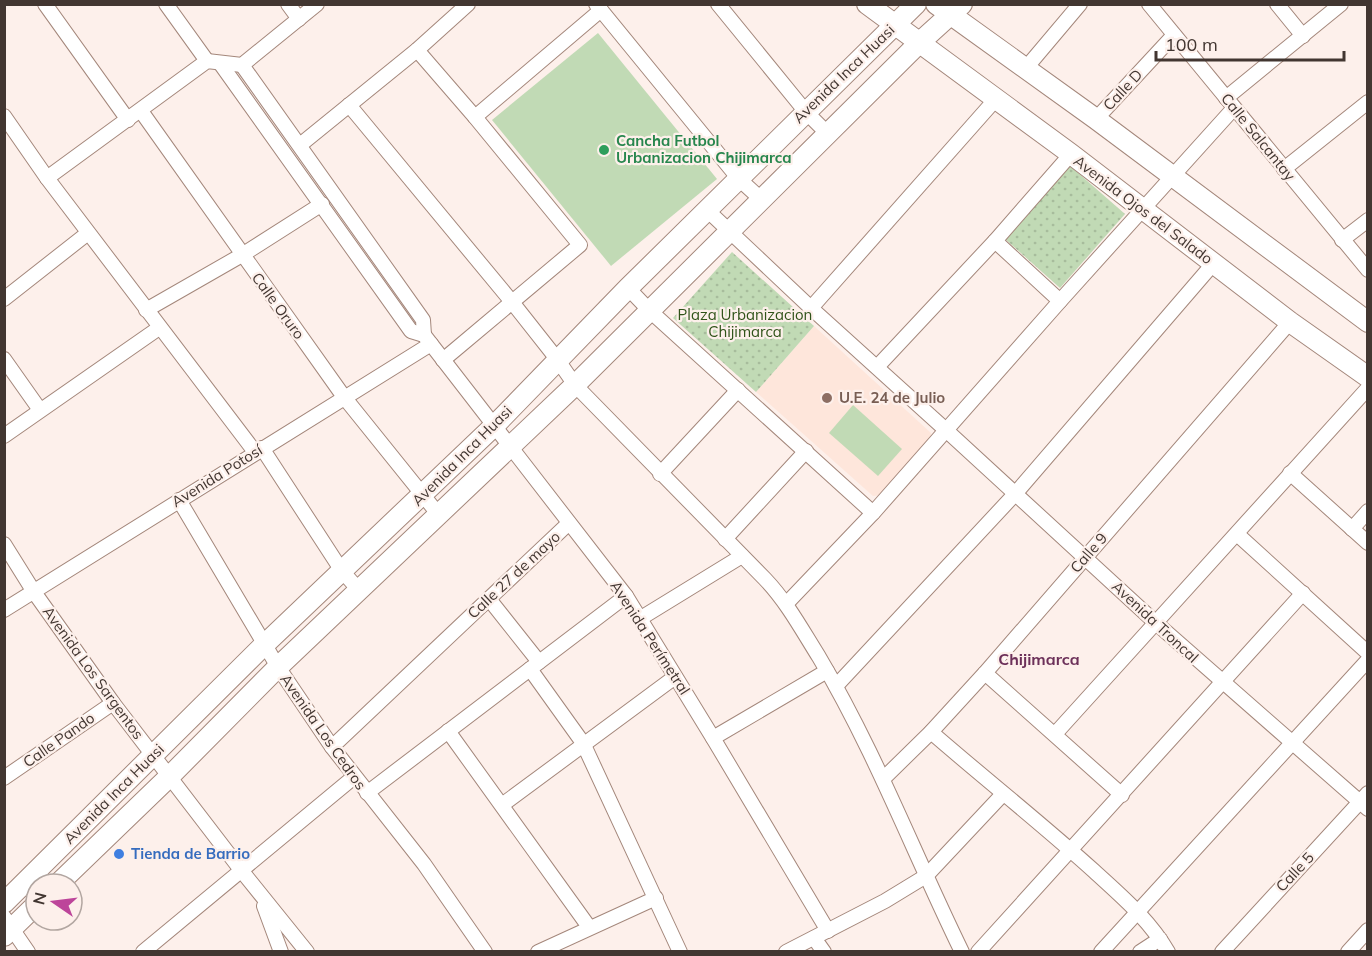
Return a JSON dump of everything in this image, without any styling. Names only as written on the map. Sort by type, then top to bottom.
[{"type":"street","points":[[45,4],[128,120]]},
{"type":"street","points":[[166,4],[214,62],[322,204],[411,331],[427,339]]},
{"type":"street","points":[[288,4],[299,19]]},
{"type":"street","points":[[47,178],[214,62],[242,65],[316,4]]},
{"type":"street","points":[[718,4],[806,112],[828,134]]},
{"type":"street","name":"Avenida Ojos del Salado","points":[[867,4],[1071,154],[1290,322],[1368,377]]},
{"type":"street","name":"Avenida Inca Huasi","points":[[4,903],[264,645],[494,426],[628,288],[916,4]]},
{"type":"street","points":[[1026,69],[1080,4]]},
{"type":"street","name":"Calle Salcantay","points":[[1149,4],[1368,270]]},
{"type":"street","points":[[1277,4],[1303,36]]},
{"type":"street","points":[[787,603],[873,513],[1172,178],[1230,103],[1341,4]]},
{"type":"street","points":[[300,146],[417,50],[459,7]]},
{"type":"street","points":[[475,117],[598,8],[739,179],[762,200]]},
{"type":"street","points":[[950,8],[1026,69],[1368,322]]},
{"type":"street","name":"Avenida Inca Huasi","points":[[70,872],[278,667],[510,445],[575,386],[919,43],[950,8]]},
{"type":"street","name":"Calle D","points":[[1096,119],[1174,35]]},
{"type":"street","points":[[417,50],[580,245],[443,360]]},
{"type":"street","points":[[242,65],[423,320],[427,339]]},
{"type":"street","points":[[811,308],[996,100]]},
{"type":"street","points":[[1284,169],[1368,102]]},
{"type":"street","points":[[349,105],[512,302],[557,359],[575,386],[787,603],[836,686],[883,779],[962,951]]},
{"type":"street","name":"Calle Oruro","points":[[141,111],[344,397],[439,515]]},
{"type":"street","points":[[4,116],[47,178],[159,328],[258,450],[342,571],[359,590]]},
{"type":"street","points":[[877,367],[995,241],[1071,154]]},
{"type":"street","points":[[146,310],[242,255],[322,204]]},
{"type":"street","name":"Avenida Troncal","points":[[707,210],[1155,623],[1365,804]]},
{"type":"street","points":[[1342,240],[1368,220]]},
{"type":"street","points":[[4,299],[88,233]]},
{"type":"street","points":[[995,241],[1060,301]]},
{"type":"street","points":[[836,686],[1015,494],[1214,264]]},
{"type":"street","points":[[628,288],[649,310],[873,513]]},
{"type":"street","name":"Calle 9","points":[[883,779],[931,732],[985,673],[1290,322]]},
{"type":"street","points":[[4,436],[159,328]]},
{"type":"street","name":"Avenida Perímetral","points":[[427,339],[641,618],[828,932]]},
{"type":"street","name":"Avenida Potosí","points":[[4,610],[344,397],[427,339]]},
{"type":"street","points":[[4,359],[40,410]]},
{"type":"street","points":[[1055,734],[1368,388]]},
{"type":"street","points":[[660,474],[738,390]]},
{"type":"street","points":[[725,539],[806,451]]},
{"type":"street","points":[[1290,473],[1368,543]]},
{"type":"street","name":"Avenida Los Cedros","points":[[179,500],[264,645],[332,747],[424,864],[485,951]]},
{"type":"street","points":[[1352,529],[1368,511]]},
{"type":"street","name":"Calle 27 de mayo","points":[[332,747],[570,523]]},
{"type":"street","points":[[1237,534],[1368,653]]},
{"type":"street","name":"Avenida Los Sargentos","points":[[4,544],[34,592],[113,703],[241,870],[307,951]]},
{"type":"street","points":[[641,618],[742,556]]},
{"type":"street","points":[[978,951],[1303,593]]},
{"type":"street","points":[[367,794],[626,596]]},
{"type":"street","points":[[489,599],[535,665],[584,743],[680,951]]},
{"type":"street","points":[[1101,951],[1368,660]]},
{"type":"street","points":[[713,738],[827,671]]},
{"type":"street","points":[[985,673],[1122,795]]},
{"type":"street","points":[[502,805],[675,677]]},
{"type":"street","name":"Calle Pando","points":[[4,778],[113,703]]},
{"type":"street","points":[[448,731],[588,927]]},
{"type":"street","points":[[931,732],[1070,850],[1137,911],[1168,951]]},
{"type":"street","points":[[143,951],[354,777]]},
{"type":"street","points":[[786,951],[828,932],[926,876],[1003,794]]},
{"type":"street","name":"Calle 5","points":[[1222,951],[1365,804]]},
{"type":"street","points":[[261,895],[281,951]]},
{"type":"street","points":[[538,951],[656,898]]},
{"type":"street","points":[[24,914],[7,927],[28,951]]},
{"type":"street","points":[[1352,950],[1368,930]]},
{"type":"street","points":[[814,938],[825,951]]},
{"type":"street","points":[[1140,951],[1160,939]]},
{"type":"shaded area","points":[[814,326],[931,433],[930,441],[883,495],[873,496],[756,392]]},
{"type":"green space","name":"Cancha Futbol Urbanizacion Chijimarca","points":[[598,33],[717,179],[611,266],[492,120]]},
{"type":"green space","points":[[1069,165],[1125,214],[1060,288],[1004,238]]},
{"type":"green space","name":"Plaza Urbanizacion Chijimarca","points":[[732,252],[814,326],[756,392],[673,318]]},
{"type":"green space","points":[[853,405],[902,449],[878,476],[829,433]]},
{"type":"place","name":"Cancha Futbol Urbanizacion Chijimarca","points":[[604,150]]},
{"type":"place","name":"U.E. 24 de Julio","points":[[827,398]]},
{"type":"place","name":"Tienda de Barrio","points":[[119,854]]},
{"type":"district","name":"Chijimarca","points":[[1039,659]]}]
